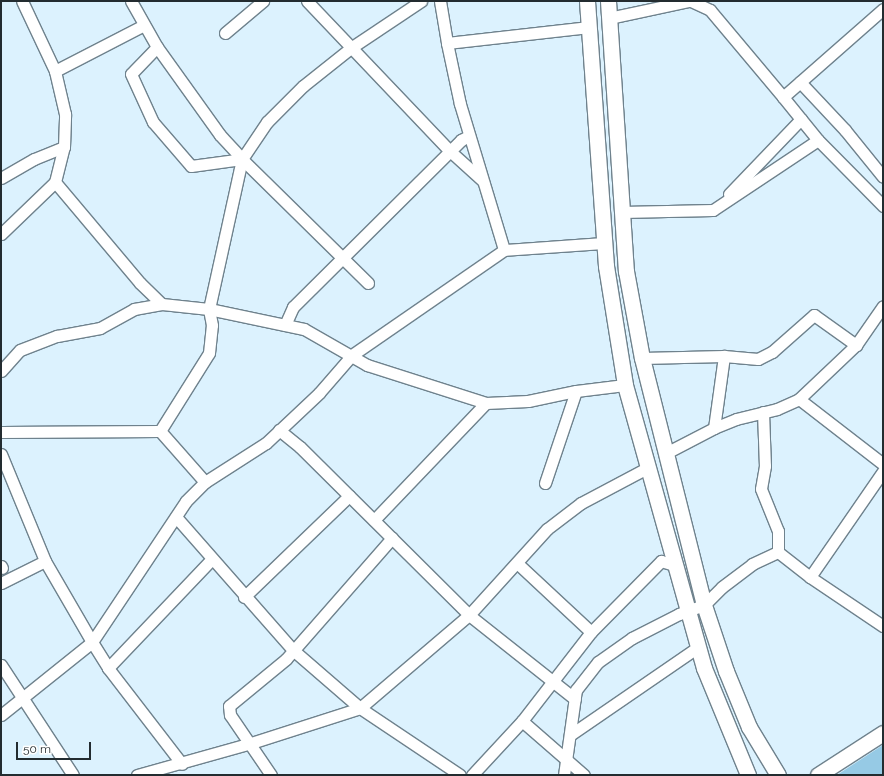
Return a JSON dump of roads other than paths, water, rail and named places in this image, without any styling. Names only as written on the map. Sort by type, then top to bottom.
[{"type":"street","points":[[1,234],[55,182],[64,147],[65,114],[55,71],[22,1]]},
{"type":"street","points":[[131,1],[157,47],[220,135],[282,201],[344,257],[368,283]]},
{"type":"street","points":[[226,33],[263,1]]},
{"type":"street","points":[[306,1],[352,47],[371,70],[451,152],[482,180]]},
{"type":"street","points":[[160,431],[209,353],[212,325],[209,309],[242,159],[267,122],[303,86],[352,47],[421,1]]},
{"type":"street","points":[[440,1],[460,104],[504,250]]},
{"type":"street","points":[[587,1],[605,244],[613,317],[626,385],[704,668],[748,775]]},
{"type":"street","points":[[608,1],[628,285],[642,358],[704,605],[726,671],[749,727],[778,775]]},
{"type":"street","points":[[609,18],[690,1],[710,10],[818,140],[883,206]]},
{"type":"street","points":[[783,97],[883,9]]},
{"type":"street","points":[[55,71],[144,25]]},
{"type":"street","points":[[447,43],[589,27]]},
{"type":"street","points":[[157,47],[131,74],[153,122],[191,166],[242,159]]},
{"type":"street","points":[[800,82],[883,177]]},
{"type":"street","points":[[713,210],[801,119]]},
{"type":"street","points":[[285,324],[293,307],[451,152],[461,140],[469,136]]},
{"type":"street","points":[[622,212],[713,210],[818,140]]},
{"type":"street","points":[[1,178],[34,159],[64,147]]},
{"type":"street","points":[[55,182],[140,283],[162,304]]},
{"type":"street","points":[[1,715],[23,699],[92,642],[186,501],[205,482],[266,443],[318,393],[352,355],[504,250],[605,244]]},
{"type":"street","points":[[1,371],[20,350],[57,336],[100,328],[134,309],[162,304],[209,309],[304,329],[352,355],[367,365],[486,403],[528,401],[576,391],[626,385]]},
{"type":"street","points":[[141,774],[182,764],[360,708],[469,615],[547,529],[581,503],[649,467],[666,453],[714,428],[799,399],[856,345],[883,306]]},
{"type":"street","points":[[642,358],[724,356],[758,359],[772,352],[814,315],[856,345]]},
{"type":"street","points":[[714,428],[724,356]]},
{"type":"street","points":[[545,483],[576,391]]},
{"type":"street","points":[[799,399],[883,464]]},
{"type":"street","points":[[374,520],[486,403]]},
{"type":"street","points":[[763,412],[765,466],[761,489],[778,531],[778,552]]},
{"type":"street","points":[[279,430],[374,520],[469,615],[575,699]]},
{"type":"street","points":[[1,432],[160,431],[205,482]]},
{"type":"street","points":[[1,454],[45,561],[92,642],[108,668],[182,764]]},
{"type":"street","points":[[810,577],[883,471]]},
{"type":"street","points":[[244,597],[349,496]]},
{"type":"street","points":[[176,517],[211,560],[293,650],[360,708],[460,775]]},
{"type":"street","points":[[271,775],[248,744],[230,715],[229,706],[286,659],[392,538]]},
{"type":"street","points":[[778,552],[810,577],[883,626]]},
{"type":"street","points":[[564,775],[576,690],[598,662],[632,638],[688,611],[704,605],[722,587],[752,564],[778,552]]},
{"type":"street","points":[[108,668],[211,560]]},
{"type":"street","points":[[1,583],[45,561]]},
{"type":"street","points":[[472,775],[522,721],[552,680],[591,632],[661,561],[677,566]]},
{"type":"street","points":[[516,563],[591,632]]},
{"type":"street","points":[[570,735],[698,647]]},
{"type":"street","points":[[1,665],[73,775]]},
{"type":"street","points":[[522,721],[584,775]]},
{"type":"street","points":[[818,775],[883,733]]}]
